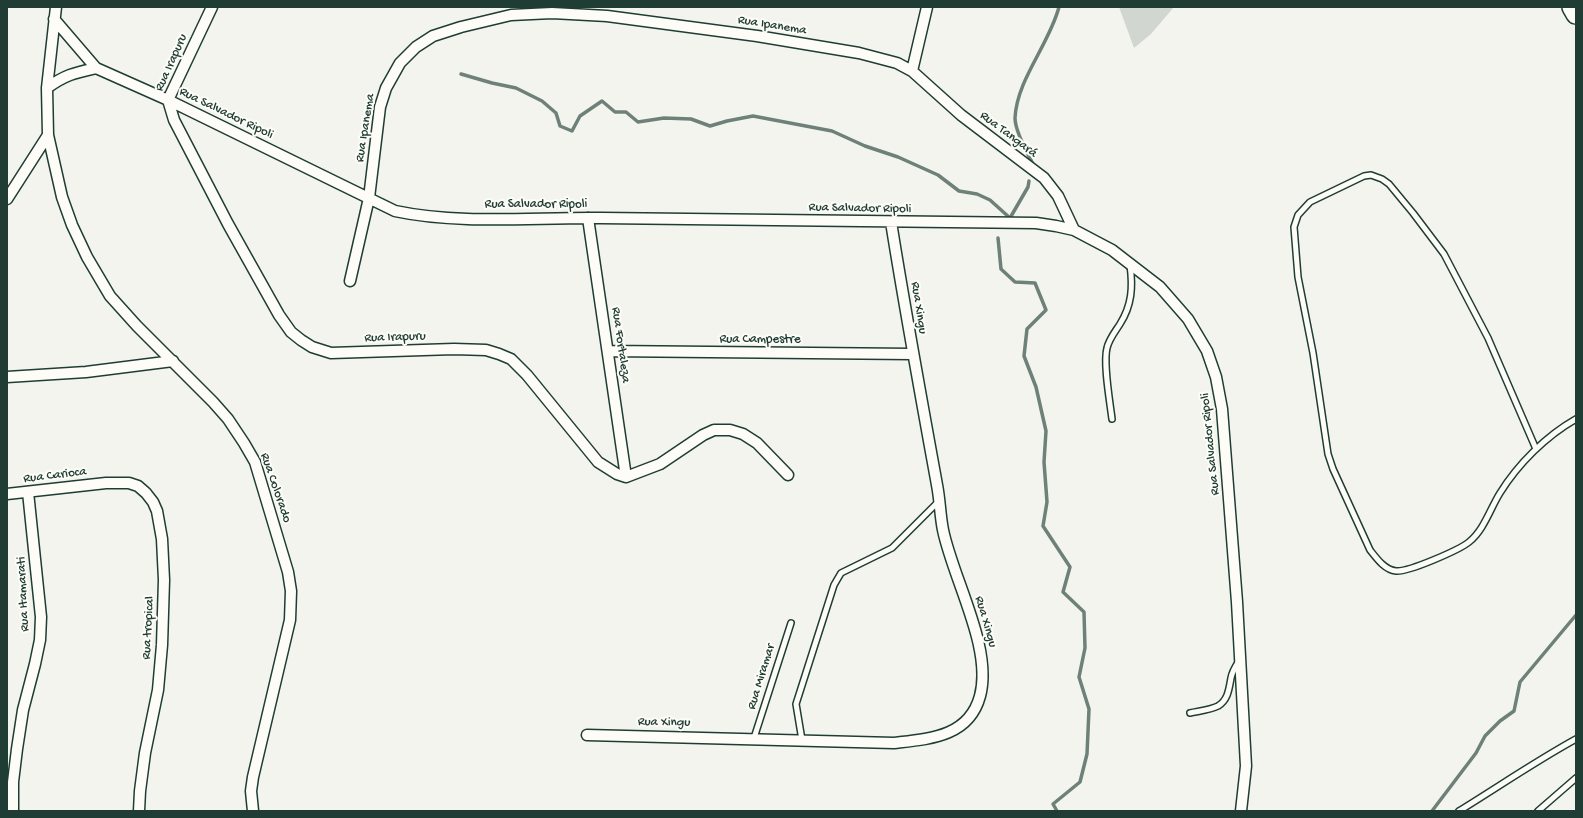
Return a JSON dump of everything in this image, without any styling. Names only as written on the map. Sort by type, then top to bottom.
[{"type":"highway","points":[[1572,7],[1576,14]]},
{"type":"street","name":"Rua Colorado","points":[[56,7],[47,88],[48,134],[62,197],[72,225],[87,257],[110,296],[137,326],[173,361],[228,419],[255,462],[288,572],[291,591],[290,620],[253,777],[251,791],[253,811]]},
{"type":"street","name":"Rua Irapuru","points":[[212,7],[168,100],[174,120],[228,224],[278,315],[291,332],[312,347],[331,352],[454,349],[486,350],[511,359],[527,375],[598,462],[617,474],[626,476]]},
{"type":"street","points":[[912,71],[927,7]]},
{"type":"street","name":"Rua Ipanema","points":[[350,281],[369,198],[380,107],[386,88],[400,64],[416,47],[433,36],[461,27],[512,15],[552,13],[607,16],[756,36],[874,56],[897,63],[912,71]]},
{"type":"street","name":"Rua Salvador Ripoli","points":[[54,19],[96,68],[168,100],[396,211],[432,217],[1036,223],[1074,230],[1112,250],[1130,262],[1160,287],[1188,319],[1207,351],[1216,377],[1222,409],[1240,659],[1246,766],[1241,811]]},
{"type":"street","points":[[47,88],[61,78],[72,73],[96,68]]},
{"type":"street","name":"Rua Tangará","points":[[912,71],[961,115],[1044,178],[1058,196],[1074,230]]},
{"type":"street","points":[[7,199],[48,134]]},
{"type":"street","name":"Rua Fortaleza","points":[[588,218],[626,476]]},
{"type":"street","name":"Rua Xingu","points":[[587,735],[754,738],[894,743],[928,739],[950,733],[966,722],[975,709],[980,696],[983,677],[979,641],[948,552],[890,222]]},
{"type":"street","name":"Rua Campestre","points":[[608,351],[912,354]]},
{"type":"street","points":[[7,377],[86,372],[173,361]]},
{"type":"street","points":[[626,476],[660,464],[703,435],[714,430],[730,430],[743,434],[756,443],[788,476]]},
{"type":"street","name":"Rua Carioca","points":[[7,494],[106,483]]},
{"type":"street","name":"Rua tropical","points":[[106,483],[129,483],[138,486],[146,493],[153,502],[157,511],[162,539],[164,580],[162,645],[158,690],[145,753],[139,811]]},
{"type":"street","name":"Rua Itamarati","points":[[13,811],[13,782],[18,741],[23,710],[40,640],[40,617],[28,492]]},
{"type":"lane","points":[[1536,448],[1488,338],[1444,254],[1389,184],[1382,178],[1376,176],[1364,176],[1310,202],[1298,215],[1294,227],[1296,258],[1314,360],[1328,454],[1355,519],[1370,550],[1378,561],[1395,571],[1407,570],[1420,566],[1468,543],[1483,525],[1500,493],[1512,476],[1536,448],[1576,418]]},
{"type":"lane","points":[[1112,419],[1107,366],[1107,349],[1112,335],[1125,316],[1130,302],[1132,283],[1130,262]]},
{"type":"lane","points":[[802,740],[796,704],[834,585],[841,573],[892,548],[940,500]]},
{"type":"lane","name":"Rua Miramar","points":[[754,738],[791,623]]},
{"type":"lane","points":[[1190,713],[1217,706],[1222,702],[1228,692],[1234,668],[1240,659]]},
{"type":"lane","points":[[1460,811],[1554,751],[1576,739]]},
{"type":"lane","points":[[1538,811],[1576,778]]},
{"type":"shaded area","points":[[1119,7],[1174,7],[1151,34],[1134,48]]},
{"type":"waterway","points":[[1033,164],[1017,129],[1015,118],[1017,104],[1027,76],[1048,35],[1059,7]]},
{"type":"waterway","points":[[461,74],[516,88],[542,101],[556,113],[560,126],[572,131],[580,116],[602,101],[615,112],[626,112],[638,122],[664,118],[691,119],[710,126],[753,116],[832,131],[865,146],[898,157],[938,175],[959,191],[977,194],[990,200],[1010,218],[1028,187],[1029,181]]},
{"type":"waterway","points":[[998,238],[1001,269],[1015,282],[1035,283],[1046,310],[1027,329],[1024,356],[1036,387],[1046,431],[1044,462],[1047,502],[1043,526],[1070,567],[1063,592],[1084,612],[1085,648],[1079,677],[1089,709],[1087,754],[1080,782],[1053,804],[1057,811]]},
{"type":"waterway","points":[[1432,811],[1476,753],[1485,736],[1500,721],[1514,711],[1520,682],[1576,615]]}]
